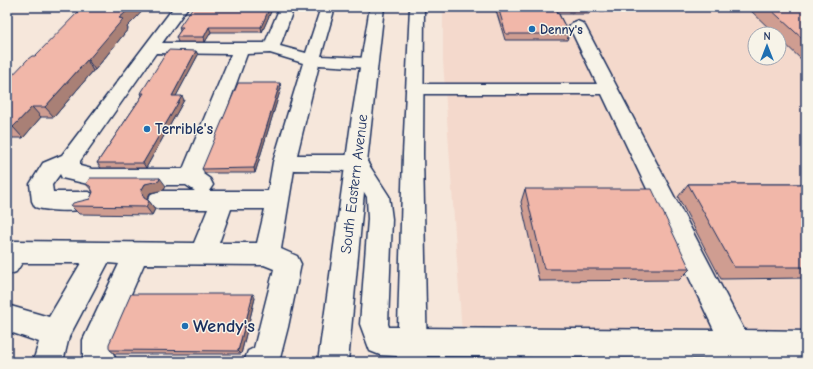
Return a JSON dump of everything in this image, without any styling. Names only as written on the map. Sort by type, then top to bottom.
[{"type":"main road","points":[[88,201],[43,201],[41,184],[51,169],[69,160],[181,7]]},
{"type":"main road","points":[[271,48],[287,7]]},
{"type":"main road","points":[[267,254],[284,162],[311,60],[328,7]]},
{"type":"main road","name":"South Eastern Avenue","points":[[333,362],[377,7]]},
{"type":"main road","points":[[412,352],[417,7]]},
{"type":"main road","points":[[577,26],[736,344]]},
{"type":"main road","points":[[151,48],[271,48],[311,60],[369,63]]},
{"type":"main road","points":[[190,177],[241,49]]},
{"type":"main road","points":[[415,89],[608,88]]},
{"type":"main road","points":[[69,160],[70,172],[92,177],[190,177],[222,201]]},
{"type":"main road","points":[[284,162],[357,163],[378,196],[380,218],[374,324],[380,341],[412,352],[736,344],[792,350]]},
{"type":"main road","points":[[159,200],[278,200]]},
{"type":"main road","points":[[204,253],[222,201]]},
{"type":"main road","points":[[7,264],[15,252],[267,254],[288,264],[266,357],[259,362]]},
{"type":"main road","points":[[48,362],[56,333],[101,252]]},
{"type":"main road","points":[[102,362],[97,359],[97,340],[137,252]]},
{"type":"main road","points":[[7,318],[56,333]]},
{"type":"shaded area","points":[[443,7],[806,7],[806,362],[464,362],[443,61]]},
{"type":"building","points":[[83,7],[132,7],[119,18],[123,19],[45,107],[32,107],[13,127],[7,127],[7,81],[28,59],[35,56]]},
{"type":"building","points":[[193,7],[270,7],[261,27],[209,27],[204,37],[176,37],[183,27],[179,27]]},
{"type":"building","points":[[498,7],[590,7],[591,9],[556,9],[569,34],[506,34]]},
{"type":"building","points":[[768,7],[806,7],[806,42]]},
{"type":"building","points":[[168,50],[196,51],[172,96],[182,96],[143,163],[97,163],[144,93],[141,93]]},
{"type":"building","points":[[238,83],[280,83],[254,168],[202,169]]},
{"type":"building","points":[[90,178],[160,178],[159,181],[145,184],[141,191],[144,198],[149,201],[146,207],[71,206],[73,203],[90,199],[93,192],[90,186],[86,184]]},
{"type":"building","points":[[688,184],[806,184],[806,267],[734,267]]},
{"type":"building","points":[[525,189],[652,189],[690,269],[544,269]]},
{"type":"building","name":"Wendy's","points":[[131,294],[253,294],[238,351],[110,350],[109,344]]},
{"type":"place","name":"Denny's","points":[[532,29]]},
{"type":"place","name":"Terrible's","points":[[147,129]]},
{"type":"place","name":"Wendy's","points":[[185,326]]}]
